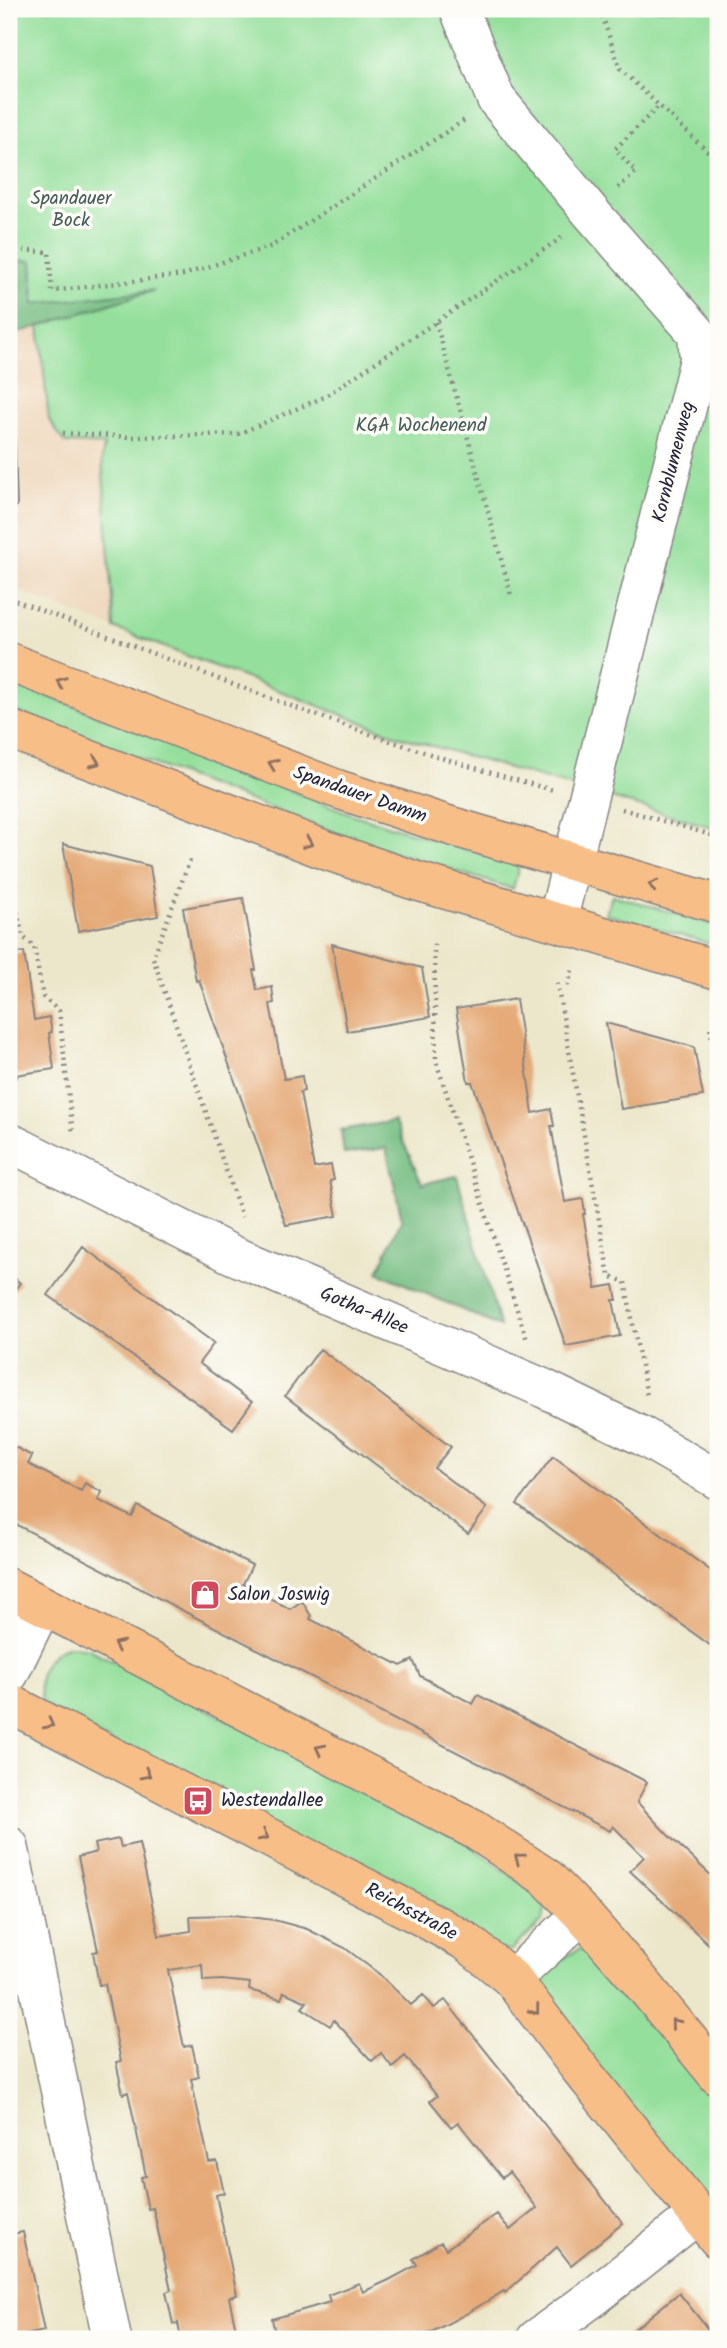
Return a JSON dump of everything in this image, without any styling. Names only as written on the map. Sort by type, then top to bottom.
[{"type":"main road","name":"Spandauer Damm","points":[[9,662],[337,789],[718,904]]},
{"type":"main road","points":[[9,729],[328,851],[413,880],[718,970]]},
{"type":"main road","points":[[9,1588],[475,1829],[547,1878],[582,1914],[718,2076]]},
{"type":"main road","name":"Reichsstraße","points":[[9,1703],[467,1942],[512,1979],[577,2065],[708,2226]]},
{"type":"street","name":"Kornblumenweg","points":[[459,9],[496,99],[697,333],[699,360],[557,922]]},
{"type":"street","name":"Gotha-Allee","points":[[9,1142],[233,1255],[543,1388],[644,1437],[718,1480]]},
{"type":"street","points":[[9,1674],[42,1606]]},
{"type":"street","points":[[9,1846],[112,2339]]},
{"type":"street","points":[[512,1979],[582,1914]]},
{"type":"street","points":[[536,2339],[596,2296],[708,2226]]},
{"type":"path","points":[[600,9],[620,69],[718,161]]},
{"type":"path","points":[[9,250],[49,252],[52,291],[183,275],[272,246],[496,99]]},
{"type":"path","points":[[636,172],[615,149],[659,105]]},
{"type":"path","points":[[62,433],[131,437],[238,434],[324,397],[594,216]]},
{"type":"path","points":[[436,322],[510,594]]},
{"type":"path","points":[[9,597],[363,733],[475,770],[589,799],[718,837]]},
{"type":"path","points":[[190,860],[153,958],[244,1222]]},
{"type":"path","points":[[9,878],[23,937],[34,946],[43,997],[59,1011],[74,1142]]},
{"type":"path","points":[[434,944],[436,1061],[530,1347]]},
{"type":"path","points":[[557,983],[609,1276],[625,1282],[649,1404]]},
{"type":"path","points":[[710,1028],[718,1072]]},
{"type":"path","points":[[9,1077],[21,1076]]},
{"type":"shaded area","points":[[9,268],[12,334],[39,326],[49,421],[65,443],[105,444],[105,496],[114,628],[9,587]]},
{"type":"green space","name":"KGA Wochenend","points":[[9,9],[718,9],[718,829],[398,736],[114,628],[102,459],[104,445],[65,443],[49,420],[39,326],[150,291],[34,304],[32,262],[9,260]]},
{"type":"green space","points":[[9,260],[32,261],[34,304],[155,290],[11,335]]},
{"type":"green space","points":[[9,681],[354,815],[519,866],[513,889],[357,841],[9,709]]},
{"type":"green space","points":[[612,895],[718,926],[718,946],[606,914]]},
{"type":"green space","points":[[394,1121],[422,1184],[457,1176],[500,1327],[378,1272],[402,1219],[386,1148],[344,1154],[341,1130]]},
{"type":"green space","points":[[69,1646],[89,1649],[467,1843],[543,1899],[543,1921],[511,1950],[496,1950],[44,1706],[40,1687],[42,1670],[51,1656]]},
{"type":"green space","points":[[584,1948],[598,1953],[718,2103],[718,2224],[537,1986],[558,1963]]},
{"type":"building","points":[[9,310],[17,506],[9,507]]},
{"type":"building","points":[[63,844],[150,866],[158,916],[78,931]]},
{"type":"building","points":[[243,898],[257,990],[272,987],[274,1003],[270,1004],[284,1079],[302,1076],[304,1091],[300,1092],[314,1168],[331,1165],[334,1180],[330,1181],[337,1216],[286,1225],[199,980],[196,981],[183,908]]},
{"type":"building","points":[[332,944],[422,968],[430,1017],[347,1031]]},
{"type":"building","points":[[24,952],[34,1020],[49,1017],[54,1069],[9,1076],[9,954]]},
{"type":"building","points":[[516,999],[533,1113],[551,1109],[554,1126],[551,1126],[565,1202],[583,1199],[583,1214],[596,1288],[614,1285],[617,1300],[613,1300],[620,1336],[566,1346],[472,1082],[468,1082],[456,1009]]},
{"type":"building","points":[[606,1023],[694,1047],[703,1096],[621,1109]]},
{"type":"building","points":[[83,1247],[214,1343],[199,1363],[252,1402],[233,1429],[48,1295]]},
{"type":"building","points":[[9,1274],[20,1283],[9,1297]]},
{"type":"building","points":[[320,1349],[451,1447],[434,1468],[487,1508],[468,1534],[285,1396]]},
{"type":"building","points":[[15,1447],[32,1456],[28,1464],[81,1491],[85,1483],[102,1492],[98,1500],[132,1517],[138,1506],[252,1565],[243,1584],[290,1609],[302,1601],[311,1616],[310,1619],[401,1666],[413,1660],[420,1676],[473,1704],[478,1695],[647,1782],[637,1802],[718,1882],[718,1953],[630,1871],[644,1857],[613,1826],[610,1831],[9,1521],[9,1454],[11,1455]]},
{"type":"building","points":[[553,1456],[718,1576],[718,1651],[517,1504]]},
{"type":"building","points":[[119,1839],[121,1847],[139,1843],[159,1936],[191,1931],[190,1916],[234,1915],[274,1920],[307,1929],[345,1948],[379,1974],[411,2005],[423,1995],[434,2008],[445,2000],[623,2223],[571,2265],[557,2247],[505,2293],[504,2291],[423,2339],[276,2339],[272,2319],[330,2302],[328,2295],[359,2283],[363,2292],[417,2265],[413,2259],[441,2242],[446,2249],[497,2214],[510,2230],[537,2208],[509,2172],[502,2178],[458,2122],[451,2127],[430,2101],[437,2096],[405,2056],[392,2067],[381,2053],[372,2061],[334,2020],[330,2026],[302,2008],[307,2002],[284,1992],[281,1999],[249,1990],[250,1983],[203,1981],[202,1965],[168,1970],[184,2047],[192,2045],[199,2077],[191,2079],[209,2162],[217,2161],[224,2193],[216,2195],[237,2295],[229,2297],[238,2339],[181,2339],[178,2323],[173,2324],[166,2292],[171,2290],[153,2208],[148,2209],[141,2177],[146,2176],[128,2092],[123,2094],[116,2062],[121,2061],[105,1984],[99,1985],[93,1952],[98,1951],[78,1857],[96,1852],[94,1844]]},
{"type":"building","points":[[9,2221],[13,2234],[23,2232],[44,2331],[26,2335],[27,2339],[9,2338]]},
{"type":"building","points":[[679,2293],[716,2339],[630,2339],[627,2335]]},
{"type":"place","name":"Salon Joswig","points":[[205,1595]]},
{"type":"place","name":"Westendallee","points":[[198,1801]]},
{"type":"park label","name":"Spandauer Bock","points":[[71,210]]}]
